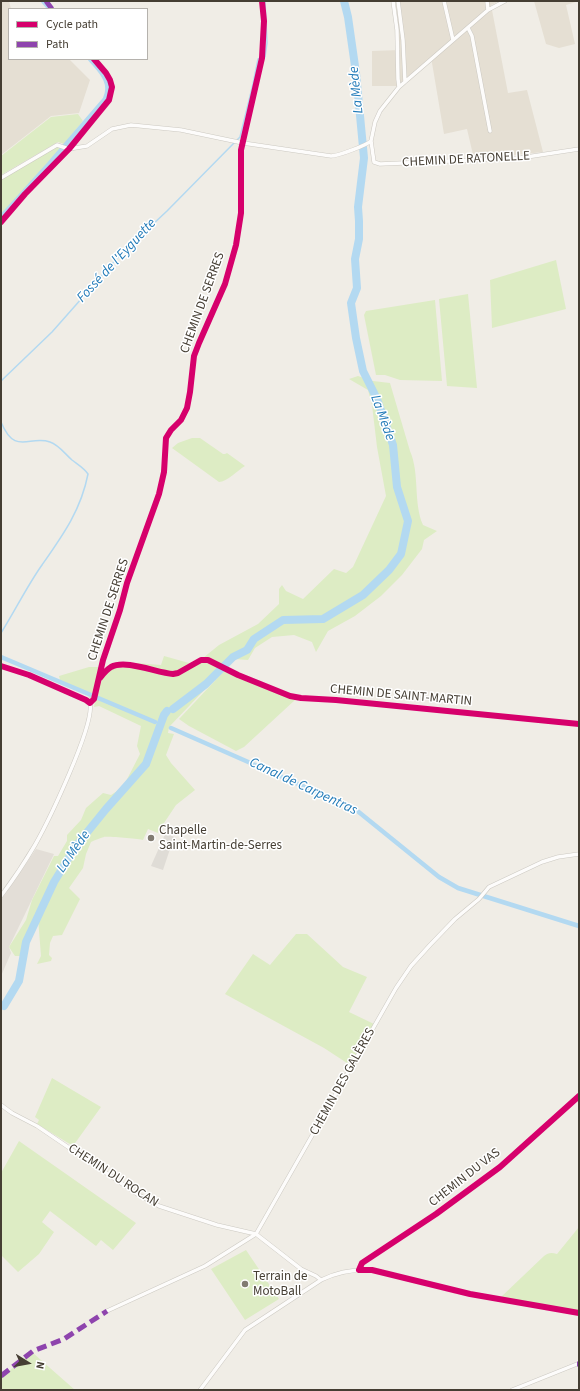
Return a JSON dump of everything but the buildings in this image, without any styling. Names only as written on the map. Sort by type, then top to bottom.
[{"type":"street","name":"CHEMIN DE SERRES","points":[[90,703],[94,699],[103,660],[120,610],[127,583],[159,494],[164,472],[166,438],[187,408],[194,356],[225,284],[236,245],[241,213],[240,158],[242,143],[253,104],[262,58],[264,21],[262,1]]},
{"type":"street","points":[[393,1],[397,30],[399,87]]},
{"type":"street","points":[[398,1],[403,40],[405,82]]},
{"type":"street","points":[[444,1],[453,40]]},
{"type":"street","points":[[487,1],[488,10]]},
{"type":"street","points":[[1,178],[57,145],[66,149],[87,146],[112,129],[130,125],[181,130],[242,143],[331,156],[342,154],[370,142],[377,116],[399,87],[488,10],[505,1]]},
{"type":"street","points":[[468,28],[472,36],[490,131]]},
{"type":"street","name":"CHEMIN DE RATONELLE","points":[[370,142],[374,162],[380,164],[520,158],[579,150]]},
{"type":"street","name":"CHEMIN DE SAINT-MARTIN","points":[[99,679],[106,670],[115,665],[138,666],[173,674],[178,673],[201,660],[208,660],[290,696],[300,698],[579,724]]},
{"type":"street","points":[[1,666],[54,685],[86,700],[90,703],[92,708],[80,748],[55,806],[35,845],[1,896]]},
{"type":"street","name":"CHEMIN DES GALÈRES","points":[[107,1311],[205,1266],[256,1234],[396,988],[411,966],[455,919],[479,899],[489,887],[542,862],[558,857],[579,854]]},
{"type":"street","name":"CHEMIN DU VAS","points":[[359,1270],[362,1263],[436,1214],[500,1167],[579,1096]]},
{"type":"street","name":"CHEMIN DU ROCAN","points":[[1,1105],[12,1113],[37,1126],[137,1194],[159,1206],[217,1225],[256,1234],[301,1270],[316,1276],[321,1280]]},
{"type":"street","points":[[200,1390],[245,1330],[321,1280],[331,1275],[343,1272],[372,1270],[470,1294],[579,1313]]},
{"type":"street","points":[[512,1390],[577,1364]]},
{"type":"shaded area","points":[[1,1],[9,1],[11,8],[8,8],[8,60],[70,60],[90,80],[79,113],[51,116],[1,155]]},
{"type":"shaded area","points":[[396,1],[500,1],[491,5],[508,93],[527,90],[543,152],[474,159],[467,129],[444,134],[431,57],[397,86],[372,86],[372,51],[400,50]]},
{"type":"shaded area","points":[[534,1],[579,1],[566,5],[575,44],[559,48],[546,44]]},
{"type":"shaded area","points":[[166,832],[174,837],[163,870],[151,866]]},
{"type":"shaded area","points":[[36,849],[54,854],[9,947],[11,953],[1,976],[1,900]]},
{"type":"green space","points":[[78,114],[83,121],[64,144],[58,142],[1,175],[1,156],[51,117]]},
{"type":"green space","points":[[58,146],[62,148],[1,215],[1,179]]},
{"type":"green space","points":[[556,260],[566,309],[492,328],[490,280]]},
{"type":"green space","points":[[468,294],[477,388],[447,386],[439,299]]},
{"type":"green space","points":[[435,300],[442,381],[400,380],[385,375],[376,375],[364,315],[366,311]]},
{"type":"green space","points":[[358,376],[373,381],[390,383],[413,460],[420,516],[423,525],[437,531],[424,540],[422,549],[402,575],[381,596],[355,616],[328,631],[316,652],[312,642],[294,635],[272,637],[255,648],[248,660],[234,659],[169,727],[168,733],[174,734],[166,755],[171,763],[195,790],[176,805],[161,826],[158,833],[148,829],[143,840],[106,837],[91,842],[86,854],[83,868],[69,888],[80,899],[62,935],[53,936],[50,943],[49,955],[52,958],[51,961],[37,964],[41,956],[38,918],[26,942],[23,956],[15,956],[9,947],[26,920],[32,900],[54,856],[58,856],[67,841],[67,835],[81,820],[86,808],[103,793],[111,795],[123,787],[140,754],[137,746],[141,726],[99,706],[94,707],[100,683],[107,673],[117,668],[137,667],[137,663],[161,665],[164,656],[189,663],[203,658],[219,645],[258,624],[279,604],[279,589],[282,585],[286,591],[303,599],[334,569],[346,573],[353,567],[386,496],[377,447],[372,405],[368,390],[349,379]]},
{"type":"green space","points":[[192,438],[200,438],[223,454],[227,453],[245,466],[229,478],[219,482],[172,448],[178,443]]},
{"type":"green space","points":[[89,667],[101,667],[92,698],[89,698],[87,692],[60,680],[59,676]]},
{"type":"green space","points":[[224,671],[295,700],[244,747],[236,751],[189,726],[179,719]]},
{"type":"green space","points":[[296,934],[307,934],[343,967],[367,977],[349,1012],[374,1024],[350,1065],[324,1048],[225,994],[253,954],[270,965]]},
{"type":"green space","points":[[52,1078],[101,1107],[73,1146],[37,1124],[39,1120],[35,1117]]},
{"type":"green space","points":[[19,1141],[136,1223],[113,1250],[101,1240],[96,1246],[50,1211],[42,1222],[54,1232],[39,1254],[18,1272],[1,1255],[1,1173]]},
{"type":"green space","points":[[579,1227],[579,1311],[501,1297],[544,1256],[550,1253],[557,1254]]},
{"type":"green space","name":"Terrain de MotoBall","points":[[246,1250],[279,1299],[245,1320],[211,1269]]},
{"type":"green space","points":[[33,1353],[75,1390],[1,1390],[1,1378],[27,1356]]},
{"type":"waterway","name":"Canal de Carpentras","points":[[43,1],[49,8]]},
{"type":"waterway","name":"Fossé de l'Eyguette","points":[[265,1],[267,43],[265,57]]},
{"type":"waterway","name":"La Mède","points":[[173,709],[206,684],[233,657],[247,650],[254,639],[283,620],[323,619],[363,595],[389,570],[401,554],[408,521],[397,487],[393,445],[377,399],[363,371],[351,303],[357,288],[355,259],[359,239],[358,207],[364,158],[356,73],[348,17],[344,1]]},
{"type":"waterway","name":"Fossé de l'Eyguette","points":[[237,140],[240,137],[258,59],[261,57]]},
{"type":"waterway","name":"Canal de Carpentras","points":[[1,217],[105,99],[107,93],[106,82],[101,72],[91,60]]},
{"type":"waterway","name":"Fossé de l'Eyguette","points":[[1,381],[52,332],[120,255],[167,211],[234,143]]},
{"type":"waterway","name":"Fossé de l'Eyguette","points":[[1,422],[6,432],[17,441],[42,441],[53,443],[88,474],[81,499],[70,522],[31,581],[1,633]]},
{"type":"waterway","name":"Canal de Carpentras","points":[[1,657],[155,722]]},
{"type":"waterway","name":"La Mède","points":[[4,1006],[19,981],[26,942],[54,882],[76,846],[106,809],[146,764],[164,715],[167,711]]},
{"type":"waterway","name":"Canal de Carpentras","points":[[171,728],[355,809],[439,877],[458,888],[579,926]]},
{"type":"marked path","points":[[46,1],[51,8]]},
{"type":"marked path","points":[[1,1376],[33,1351],[64,1339],[107,1311]]},
{"type":"cycle path","points":[[1,666],[29,675],[90,703],[94,699],[103,660],[120,610],[127,583],[159,494],[164,472],[166,438],[171,430],[181,420],[187,408],[194,356],[225,284],[236,245],[241,213],[241,150],[262,58],[264,21],[262,1]]},
{"type":"cycle path","points":[[1,222],[25,194],[69,149],[109,100],[112,87],[110,80],[95,60]]},
{"type":"cycle path","points":[[100,678],[109,668],[117,665],[133,665],[173,674],[178,673],[201,660],[208,660],[238,675],[290,696],[301,698],[336,700],[579,724]]},
{"type":"cycle path","points":[[579,1096],[500,1167],[436,1214],[362,1263],[359,1270],[372,1270],[470,1294],[579,1313]]},
{"type":"place","name":"Chapelle Saint-Martin-de-Serres","points":[[151,838]]},
{"type":"place","name":"Terrain de MotoBall","points":[[245,1284]]}]
